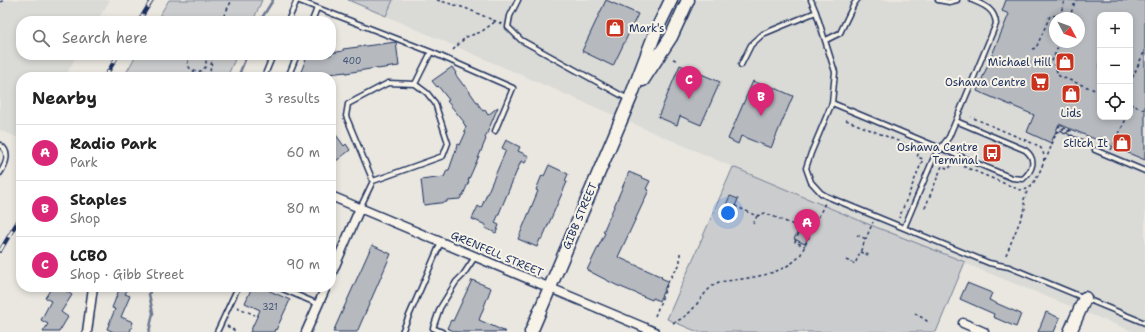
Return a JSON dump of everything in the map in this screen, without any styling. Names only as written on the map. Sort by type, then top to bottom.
[{"type":"main road","name":"GIBB STREET","points":[[531,332],[630,99],[656,31],[671,0]]},
{"type":"main road","name":"GIBB STREET","points":[[630,99],[671,37],[688,0]]},
{"type":"main road","points":[[1070,332],[1085,298]]},
{"type":"street","name":"GRENFELL STREET","points":[[336,198],[650,331]]},
{"type":"street","points":[[336,263],[360,208]]},
{"type":"street","points":[[87,332],[92,292]]},
{"type":"street","points":[[306,332],[322,292]]},
{"type":"street","points":[[963,323],[984,332]]},
{"type":"lane","points":[[290,16],[297,0],[431,52],[513,88],[495,131]]},
{"type":"lane","points":[[518,0],[510,16],[508,27],[521,40],[630,99]]},
{"type":"lane","points":[[810,0],[826,40],[835,72],[832,102],[808,162],[807,172],[811,182],[821,192],[826,196],[989,263],[1009,267],[1145,323]]},
{"type":"lane","points":[[826,40],[840,33],[857,0]]},
{"type":"lane","points":[[938,0],[949,2],[957,0]]},
{"type":"lane","points":[[904,228],[934,157],[949,137],[996,24],[996,19],[992,11],[972,0]]},
{"type":"lane","points":[[314,16],[317,8]]},
{"type":"lane","points":[[741,65],[751,45],[763,34],[816,12]]},
{"type":"lane","points":[[415,84],[431,52]]},
{"type":"lane","points":[[266,72],[271,60]]},
{"type":"lane","points":[[290,72],[295,60]]},
{"type":"lane","points":[[360,208],[373,181],[443,156],[448,143],[435,103],[427,92],[415,84],[388,83],[348,104],[346,116],[373,181]]},
{"type":"lane","points":[[832,102],[1012,178],[1023,179],[1027,175],[1031,169],[1033,161],[1032,157],[1026,150],[956,121]]},
{"type":"lane","points":[[0,145],[7,153],[6,165],[0,173]]},
{"type":"lane","points":[[1094,150],[1145,171]]},
{"type":"lane","points":[[402,332],[441,242]]},
{"type":"lane","points":[[442,332],[433,328],[440,308],[456,282],[475,256]]},
{"type":"lane","points":[[218,332],[236,292]]},
{"type":"lane","points":[[290,292],[318,304]]},
{"type":"path","points":[[0,2],[5,0]]},
{"type":"path","points":[[225,16],[232,0]]},
{"type":"path","points":[[437,0],[465,8],[496,21],[481,32],[466,37],[453,50]]},
{"type":"path","points":[[1032,50],[1036,48],[1050,16],[1060,15],[1065,0]]},
{"type":"path","points":[[1071,12],[1076,0]]},
{"type":"path","points":[[1057,48],[1052,61],[1059,76],[1097,91]]},
{"type":"path","points":[[1133,76],[1145,50]]},
{"type":"path","points":[[188,60],[187,63],[190,69],[192,71],[199,72],[206,66],[206,62],[211,63]]},
{"type":"path","points":[[210,72],[212,60]]},
{"type":"path","points":[[1133,105],[1145,110]]},
{"type":"path","points":[[971,117],[1036,144]]},
{"type":"path","points":[[846,120],[920,150],[917,156],[922,159],[899,218]]},
{"type":"path","points":[[1111,150],[1125,120]]},
{"type":"path","points":[[1044,160],[1047,157],[1057,131],[1059,126],[1072,131],[1071,132],[1061,128],[1060,130],[1080,139],[1057,131]]},
{"type":"path","points":[[925,208],[942,166],[949,169],[953,162],[1020,190]]},
{"type":"path","points":[[1006,255],[1026,206],[1023,202],[1028,189]]},
{"type":"path","points":[[673,323],[690,312],[714,284],[757,277],[776,271],[795,261],[800,256],[826,202]]},
{"type":"path","points":[[735,206],[757,216]]},
{"type":"path","points":[[752,223],[753,224],[757,216],[765,213],[801,228],[795,242],[805,246]]},
{"type":"path","points":[[846,260],[855,264],[873,222]]},
{"type":"path","points":[[857,235],[866,239]]},
{"type":"path","points":[[655,316],[669,280],[680,264],[680,251]]},
{"type":"path","points":[[860,252],[871,256]]},
{"type":"path","points":[[230,304],[255,315]]},
{"type":"path","points":[[916,313],[930,323]]},
{"type":"path","points":[[221,324],[237,332]]},
{"type":"shaded area","points":[[0,0],[110,0],[100,16],[16,16],[16,60],[74,60],[68,72],[16,72],[16,137],[0,130]]},
{"type":"shaded area","points":[[169,0],[262,0],[255,16],[159,16]]},
{"type":"shaded area","points":[[348,0],[393,0],[386,16]]},
{"type":"shaded area","points":[[393,0],[1145,0],[1145,332],[1134,332],[863,222],[386,16]]},
{"type":"shaded area","points":[[133,60],[235,60],[229,72],[127,72]]},
{"type":"shaded area","points":[[733,167],[863,222],[965,262],[936,332],[698,332],[667,319]]},
{"type":"building","points":[[606,0],[638,14],[613,66],[582,51]]},
{"type":"building","name":"Oshawa Centre","points":[[1006,0],[1145,0],[1145,160],[1059,124],[1051,143],[1027,132],[1034,115],[977,91],[1009,14],[1002,11]]},
{"type":"building","points":[[396,42],[399,66],[346,73],[301,72],[305,60],[336,60],[336,52],[343,51],[343,49]]},
{"type":"building","points":[[680,65],[720,82],[701,125],[680,116],[677,125],[658,117]]},
{"type":"building","points":[[452,67],[456,73],[455,74],[464,86],[465,85],[483,111],[485,110],[488,115],[498,107],[469,181],[460,199],[424,205],[421,180],[444,177],[447,170],[449,170],[458,144],[460,145],[466,132],[464,131],[466,127],[464,122],[447,101],[449,100],[432,81]]},
{"type":"building","points":[[753,81],[765,86],[766,84],[793,96],[771,148],[741,136],[738,144],[728,139]]},
{"type":"building","points":[[336,135],[344,146],[346,144],[350,150],[336,161]]},
{"type":"building","points":[[506,140],[520,147],[518,151],[529,156],[525,163],[521,161],[495,223],[499,225],[496,233],[485,228],[486,225],[472,219],[478,206],[481,208],[506,150],[502,148]]},
{"type":"building","points":[[549,165],[568,174],[565,181],[567,182],[537,247],[518,239],[538,191],[536,190],[542,175],[544,176]]},
{"type":"building","points":[[629,172],[650,181],[646,189],[649,190],[618,257],[668,281],[659,301],[653,298],[652,300],[616,285],[587,270],[605,233],[603,232]]},
{"type":"building","points":[[730,196],[738,199],[731,217],[722,213]]},
{"type":"building","points":[[799,229],[810,233],[805,244],[794,239]]},
{"type":"building","points":[[372,245],[391,254],[357,332],[333,332]]},
{"type":"building","points":[[472,280],[491,288],[479,320],[506,332],[456,332],[447,328],[451,320],[453,321]]},
{"type":"building","points":[[967,283],[992,293],[989,300],[1021,314],[1016,327],[993,317],[994,314],[960,299]]},
{"type":"building","points":[[49,292],[68,292],[72,295],[61,312],[68,317],[59,332],[43,332],[48,324],[41,320],[51,301],[45,298]]},
{"type":"building","points":[[118,292],[126,292],[125,294],[130,296],[121,317],[133,322],[130,332],[114,332],[107,329],[115,309],[112,308]]},
{"type":"building","points":[[250,292],[272,292],[290,300],[274,332],[250,332],[260,310],[245,303]]},
{"type":"building","points":[[1046,312],[1060,318],[1054,332],[1038,332]]},
{"type":"waterway","points":[[263,16],[273,0]]},
{"type":"waterway","points":[[240,72],[245,60]]},
{"type":"waterway","points":[[149,332],[153,313],[150,292]]},
{"type":"railway","points":[[142,16],[152,0]]},
{"type":"railway","points":[[108,72],[115,60]]},
{"type":"railway","points":[[0,251],[16,224]]},
{"type":"place","name":"Mark's","points":[[615,28]]},
{"type":"place","name":"Michael Hill","points":[[1065,62]]},
{"type":"place","name":"Oshawa Centre","points":[[1040,82]]},
{"type":"place","name":"Lids","points":[[1071,94]]},
{"type":"place","name":"LCBO","points":[[689,99]]},
{"type":"place","name":"Staples","points":[[761,116]]},
{"type":"place","name":"Stitch It","points":[[1122,143]]},
{"type":"place","name":"Oshawa Centre Terminal","points":[[992,153]]},
{"type":"place","name":"Radio Park","points":[[807,242]]}]
